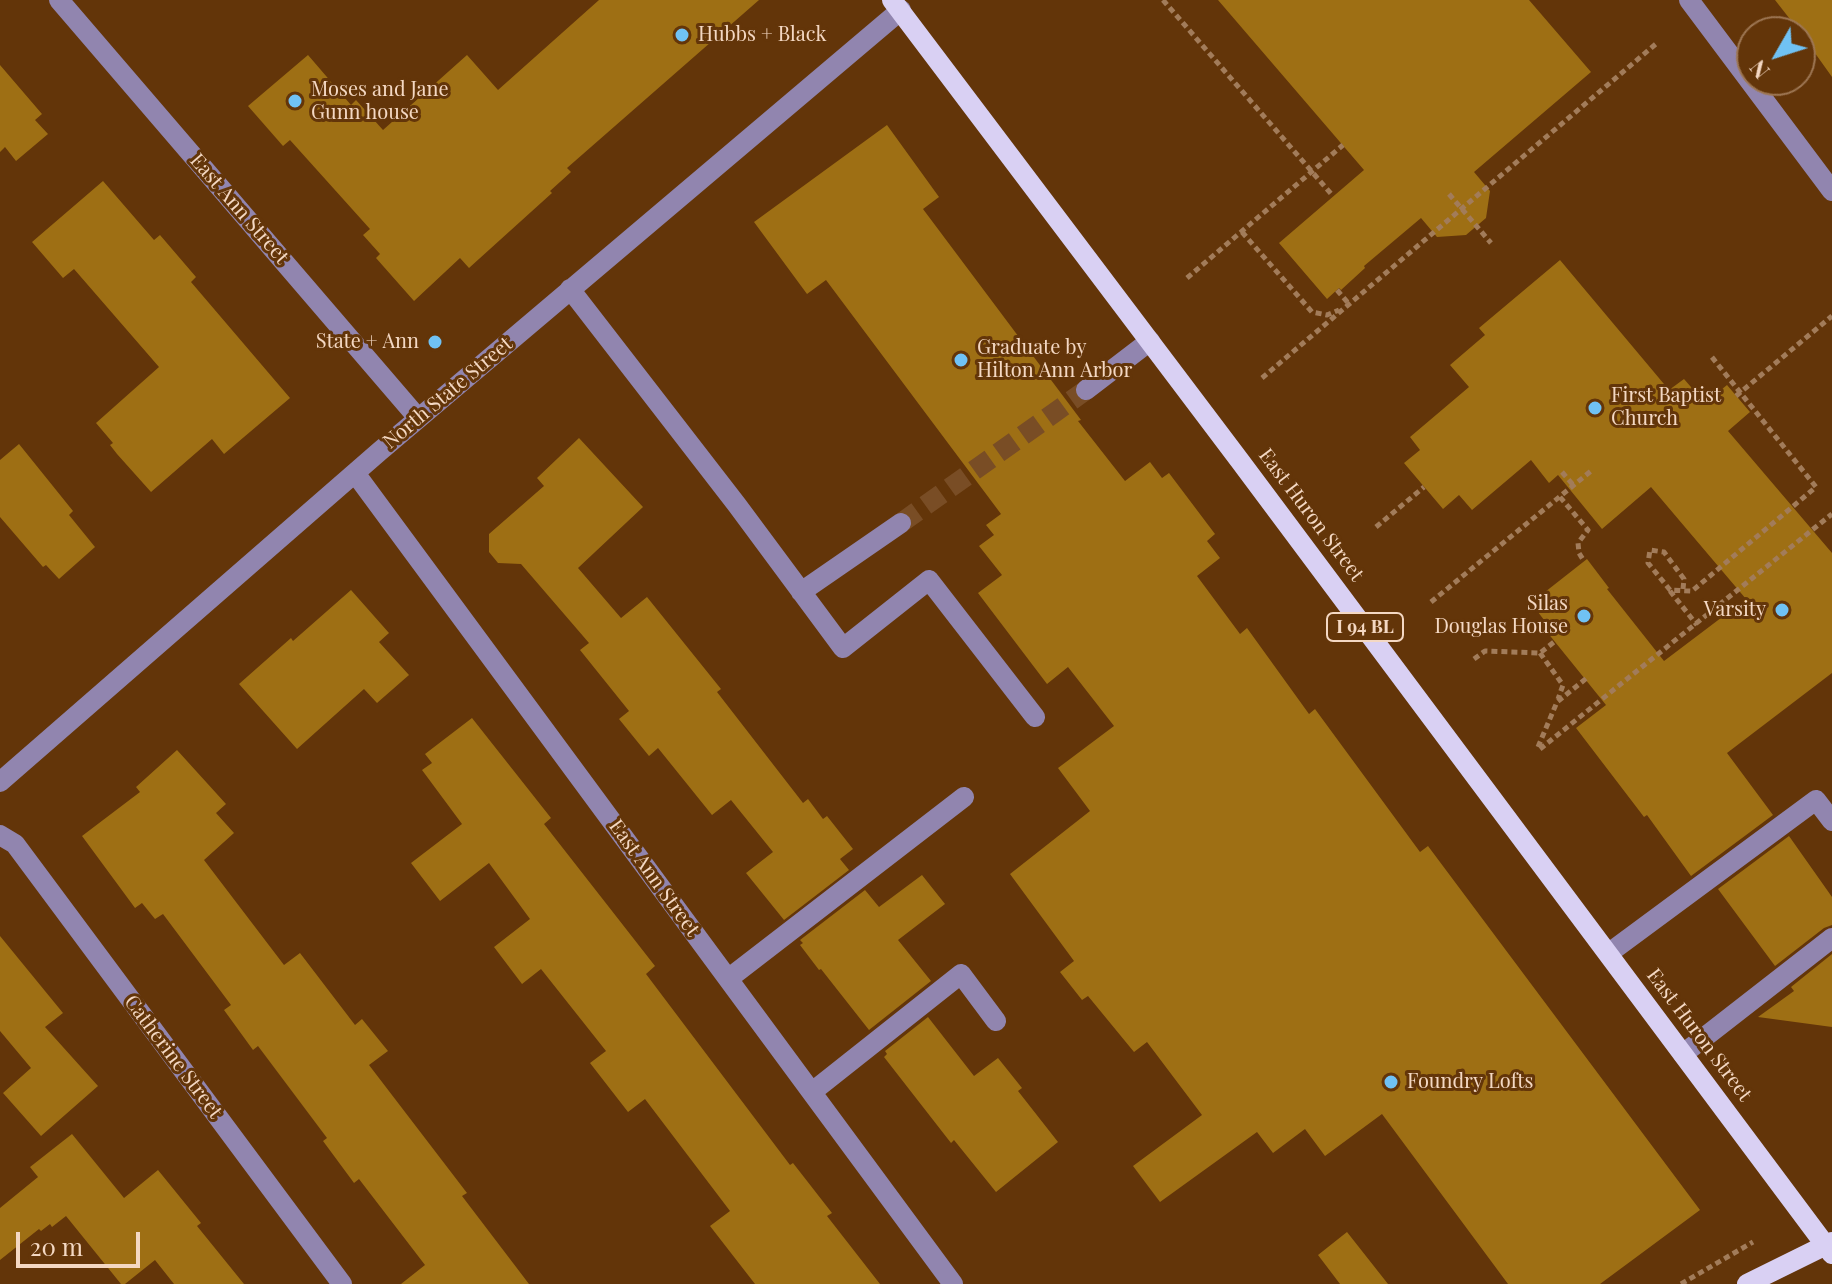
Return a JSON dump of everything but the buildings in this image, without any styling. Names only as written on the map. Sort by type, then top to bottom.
[{"type":"main road","name":"East Huron Street","points":[[902,3],[1150,341],[1830,1247]]},
{"type":"main road","points":[[1747,1284],[1830,1247]]},
{"type":"street","name":"East Ann Street","points":[[59,0],[418,418]]},
{"type":"street","points":[[1689,0],[1832,191]]},
{"type":"street","name":"North State Street","points":[[0,782],[902,3]]},
{"type":"street","points":[[570,289],[843,648],[929,580],[1035,717]]},
{"type":"street","points":[[1086,390],[1150,341]]},
{"type":"street","name":"East Ann Street","points":[[355,473],[953,1284]]},
{"type":"street","points":[[801,592],[901,523]]},
{"type":"street","points":[[728,979],[964,797]]},
{"type":"street","points":[[1609,953],[1816,800],[1832,821]]},
{"type":"street","name":"Catherine Street","points":[[0,835],[15,844],[342,1284]]},
{"type":"street","points":[[1683,1054],[1832,938]]},
{"type":"street","points":[[812,1092],[961,974],[996,1021]]},
{"type":"path","points":[[1163,0],[1333,196]]},
{"type":"path","points":[[1262,378],[1657,43]]},
{"type":"path","points":[[1187,278],[1343,145]]},
{"type":"path","points":[[1449,194],[1491,243]]},
{"type":"path","points":[[1242,232],[1312,312],[1327,315],[1347,306]]},
{"type":"path","points":[[1337,290],[1347,306]]},
{"type":"path","points":[[1738,394],[1832,316]]},
{"type":"path","points":[[1683,589],[1692,591],[1816,487],[1738,394],[1711,356]]},
{"type":"path","points":[[1431,602],[1591,471]]},
{"type":"path","points":[[1562,472],[1574,486]]},
{"type":"path","points":[[1376,527],[1424,487]]},
{"type":"path","points":[[1560,497],[1588,530],[1578,543],[1584,561]]},
{"type":"path","points":[[1540,653],[1563,685],[1539,748],[1697,625],[1832,514]]},
{"type":"path","points":[[1670,590],[1683,592],[1684,579],[1664,552],[1650,550],[1648,563],[1697,625]]},
{"type":"path","points":[[1474,659],[1485,651],[1540,653],[1554,642]]},
{"type":"path","points":[[1557,702],[1588,677]]},
{"type":"path","points":[[1681,1284],[1742,1247]]},
{"type":"tunnel","points":[[901,523],[1086,390]]},
{"type":"place","name":"Hubbs + Black","points":[[682,35]]},
{"type":"place","name":"Moses and Jane Gunn house","points":[[295,101]]},
{"type":"place","name":"State + Ann","points":[[435,342]]},
{"type":"place","name":"Graduate by Hilton Ann Arbor","points":[[961,360]]},
{"type":"place","name":"First Baptist Church","points":[[1595,408]]},
{"type":"place","name":"Varsity","points":[[1782,610]]},
{"type":"place","name":"Silas Douglas House","points":[[1584,616]]},
{"type":"place","name":"Foundry Lofts","points":[[1391,1082]]}]
